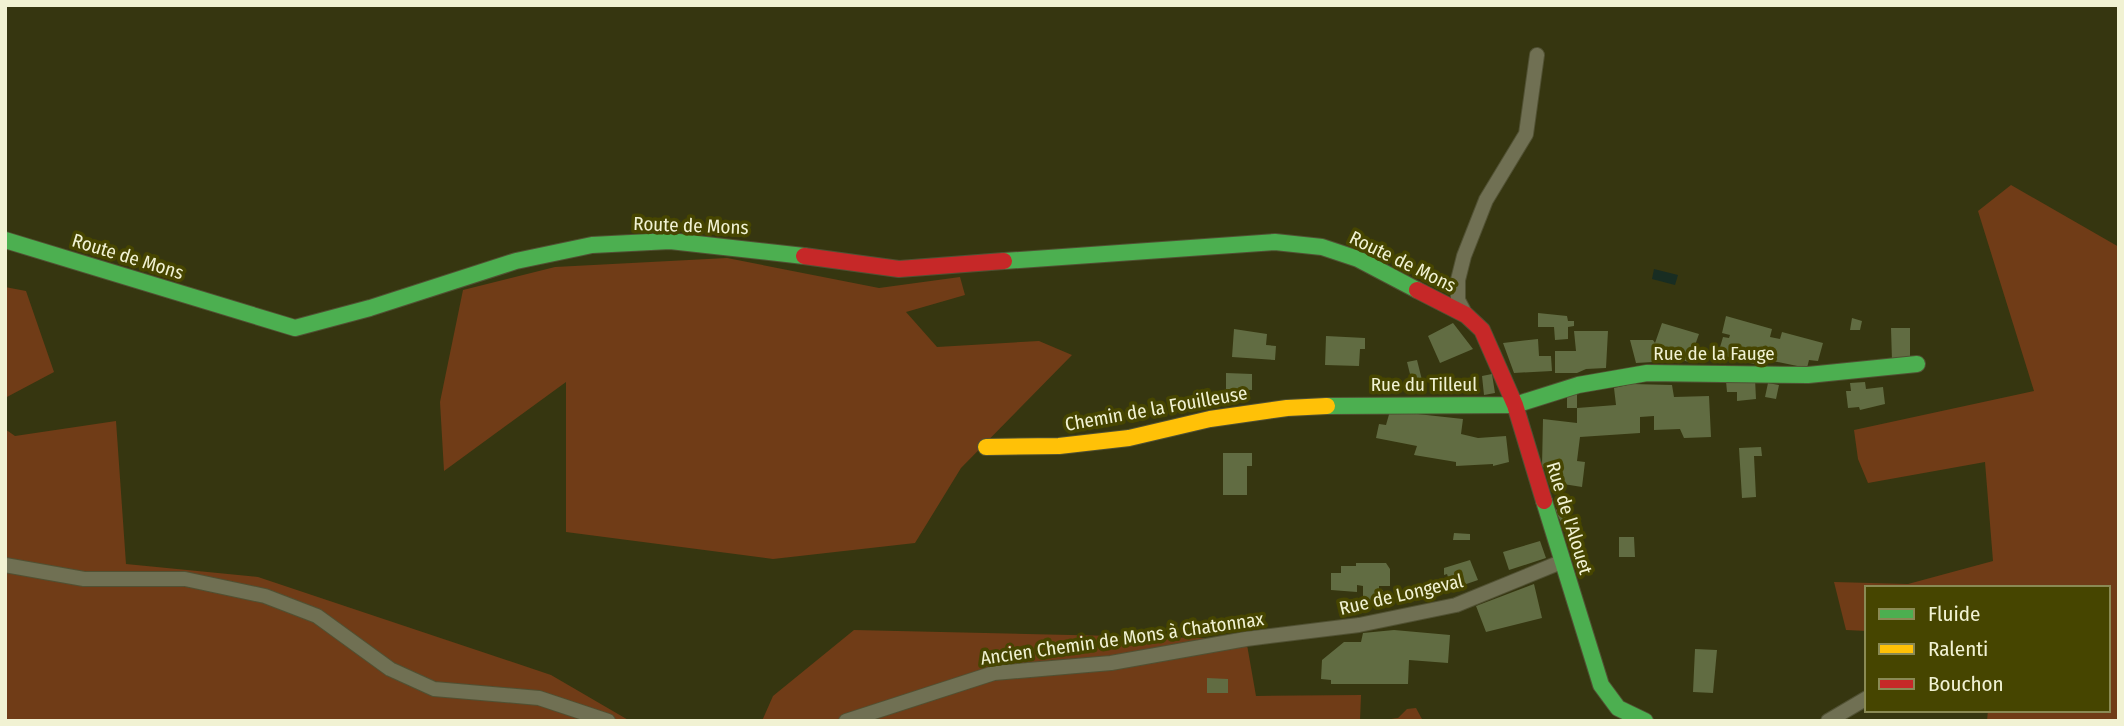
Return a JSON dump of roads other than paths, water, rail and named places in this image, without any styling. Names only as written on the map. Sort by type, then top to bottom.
[{"type":"street","points":[[1466,315],[1458,300],[1458,280],[1464,256],[1486,200],[1526,134],[1537,55]]},
{"type":"street","name":"Route de Mons","points":[[5,240],[295,328],[339,318],[489,268],[592,244],[651,242],[729,243],[840,263],[899,269],[1275,242],[1322,247],[1358,258],[1466,315]]},
{"type":"street","name":"Rue de l'Alouet","points":[[1466,315],[1482,330],[1514,405],[1601,685],[1611,705],[1626,715],[1645,721]]},
{"type":"street","name":"Rue de la Fauge","points":[[1514,405],[1568,387],[1647,373],[1808,375],[1917,364]]},
{"type":"street","name":"Rue du Tilleul","points":[[1333,405],[1514,405]]},
{"type":"street","name":"Chemin de la Fouilleuse","points":[[986,447],[1059,446],[1129,438],[1210,419],[1333,405]]},
{"type":"street","name":"Rue de Longeval","points":[[1326,630],[1456,605],[1561,562]]},
{"type":"street","points":[[5,565],[84,579],[185,579],[265,596],[317,617],[390,669],[433,689],[539,698],[608,721]]},
{"type":"street","name":"Ancien Chemin de Mons à Chatonnax","points":[[846,721],[994,673],[1111,663],[1246,639],[1326,630]]},
{"type":"street","points":[[1828,721],[1865,699]]}]
